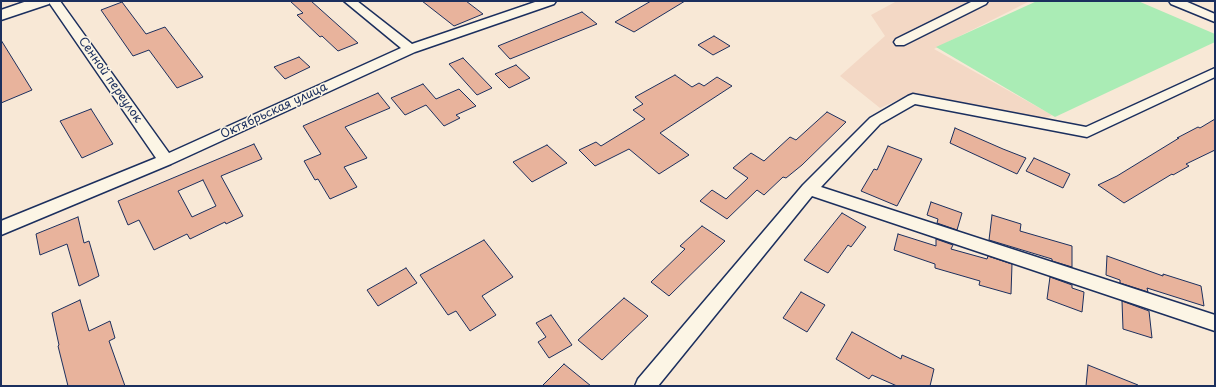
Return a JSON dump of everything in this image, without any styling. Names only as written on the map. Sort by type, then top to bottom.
[{"type":"highway","points":[[1,15],[43,1]]},
{"type":"street","name":"Сенной переулок","points":[[54,1],[166,160]]},
{"type":"street","points":[[350,1],[410,49]]},
{"type":"street","name":"Октябрьская улица","points":[[1,228],[166,160],[410,49],[550,1]]},
{"type":"street","points":[[900,42],[982,1]]},
{"type":"street","points":[[1175,1],[1215,18]]},
{"type":"street","points":[[645,386],[808,190],[875,121],[914,99],[1087,132],[1215,72]]},
{"type":"street","points":[[808,190],[1215,323]]},
{"type":"shaded area","points":[[897,1],[1030,1],[934,49],[1052,115],[1044,120],[909,95],[880,108],[840,76],[885,36],[871,15]]},
{"type":"green space","points":[[1037,1],[1138,1],[1215,34],[1215,42],[1055,117],[936,47]]},
{"type":"building","points":[[290,1],[311,1],[358,43],[338,51],[322,36],[320,37],[297,15],[303,13]]},
{"type":"building","points":[[422,1],[466,1],[483,14],[454,26]]},
{"type":"building","points":[[651,1],[685,1],[634,32],[615,22]]},
{"type":"building","points":[[122,2],[146,34],[165,27],[203,77],[177,88],[149,50],[133,56],[101,10]]},
{"type":"building","points":[[582,12],[597,24],[510,59],[498,46]]},
{"type":"building","points":[[714,36],[730,46],[713,55],[698,45]]},
{"type":"building","points":[[1,40],[32,90],[1,103]]},
{"type":"building","points":[[299,57],[310,67],[285,79],[274,67]]},
{"type":"building","points":[[463,58],[492,88],[477,95],[449,64]]},
{"type":"building","points":[[516,65],[530,78],[509,88],[495,74]]},
{"type":"building","points":[[675,75],[692,87],[699,83],[704,86],[717,77],[732,86],[660,133],[689,155],[659,174],[629,149],[595,166],[579,150],[596,142],[601,146],[645,119],[633,110],[643,104],[635,97]]},
{"type":"building","points":[[423,84],[436,99],[459,89],[476,106],[456,115],[460,118],[444,126],[426,105],[405,115],[391,98]]},
{"type":"building","points":[[378,93],[390,108],[345,127],[367,158],[344,167],[357,187],[330,199],[318,179],[315,180],[304,161],[321,154],[303,126]]},
{"type":"building","points":[[91,109],[113,144],[82,158],[60,121]]},
{"type":"building","points":[[827,112],[846,122],[802,165],[786,178],[783,177],[764,195],[757,190],[727,219],[700,201],[712,190],[726,199],[748,178],[733,168],[751,153],[764,161],[790,137],[796,140]]},
{"type":"building","points":[[1215,119],[1215,150],[1186,164],[1189,166],[1173,175],[1172,174],[1124,203],[1098,185],[1117,176],[1179,138],[1177,138],[1198,127],[1200,128]]},
{"type":"building","points":[[955,128],[1026,158],[1017,174],[950,143]]},
{"type":"building","points":[[254,144],[262,159],[221,176],[243,216],[226,224],[225,222],[190,239],[187,234],[154,250],[139,220],[128,225],[118,201]],"holes":[[[203,180],[216,206],[192,217],[178,191]]]},
{"type":"building","points":[[547,145],[567,163],[532,182],[513,162]]},
{"type":"building","points":[[888,146],[922,159],[897,206],[861,191],[874,169],[877,170]]},
{"type":"building","points":[[1034,158],[1070,174],[1063,188],[1026,171]]},
{"type":"building","points":[[931,202],[962,213],[957,230],[937,223],[938,219],[927,215]]},
{"type":"building","points":[[842,213],[866,227],[851,247],[848,245],[828,273],[804,260]]},
{"type":"building","points":[[992,215],[1021,224],[1020,231],[1072,246],[1072,267],[1052,261],[1052,259],[989,240]]},
{"type":"building","points":[[78,217],[84,243],[89,241],[99,276],[79,286],[67,244],[40,255],[36,234]]},
{"type":"building","points":[[702,226],[725,241],[669,296],[651,282],[685,249],[680,246]]},
{"type":"building","points":[[898,234],[936,246],[936,239],[953,245],[951,249],[987,259],[988,256],[1012,264],[1011,294],[979,285],[980,281],[935,268],[935,264],[894,250]]},
{"type":"building","points":[[484,240],[513,277],[482,296],[496,315],[470,331],[456,311],[448,315],[420,275]]},
{"type":"building","points":[[1107,256],[1163,276],[1163,274],[1201,286],[1204,306],[1147,288],[1148,292],[1120,283],[1120,280],[1106,275]]},
{"type":"building","points":[[406,268],[417,283],[378,306],[367,290]]},
{"type":"building","points":[[1050,277],[1072,285],[1072,288],[1084,292],[1082,312],[1047,299]]},
{"type":"building","points":[[801,292],[825,305],[807,332],[783,318]]},
{"type":"building","points":[[624,298],[648,316],[602,360],[578,340]]},
{"type":"building","points":[[80,300],[89,331],[110,321],[115,338],[109,341],[125,386],[68,386],[58,346],[52,313]]},
{"type":"building","points":[[1122,301],[1149,311],[1152,338],[1123,329]]},
{"type":"building","points":[[551,315],[572,345],[549,358],[538,342],[546,337],[536,323]]},
{"type":"building","points":[[852,332],[901,359],[902,355],[934,369],[930,386],[897,386],[872,375],[869,379],[836,359]]},
{"type":"building","points":[[564,364],[591,386],[542,386]]},
{"type":"building","points":[[1088,365],[1138,385],[1138,386],[1086,386]]}]
